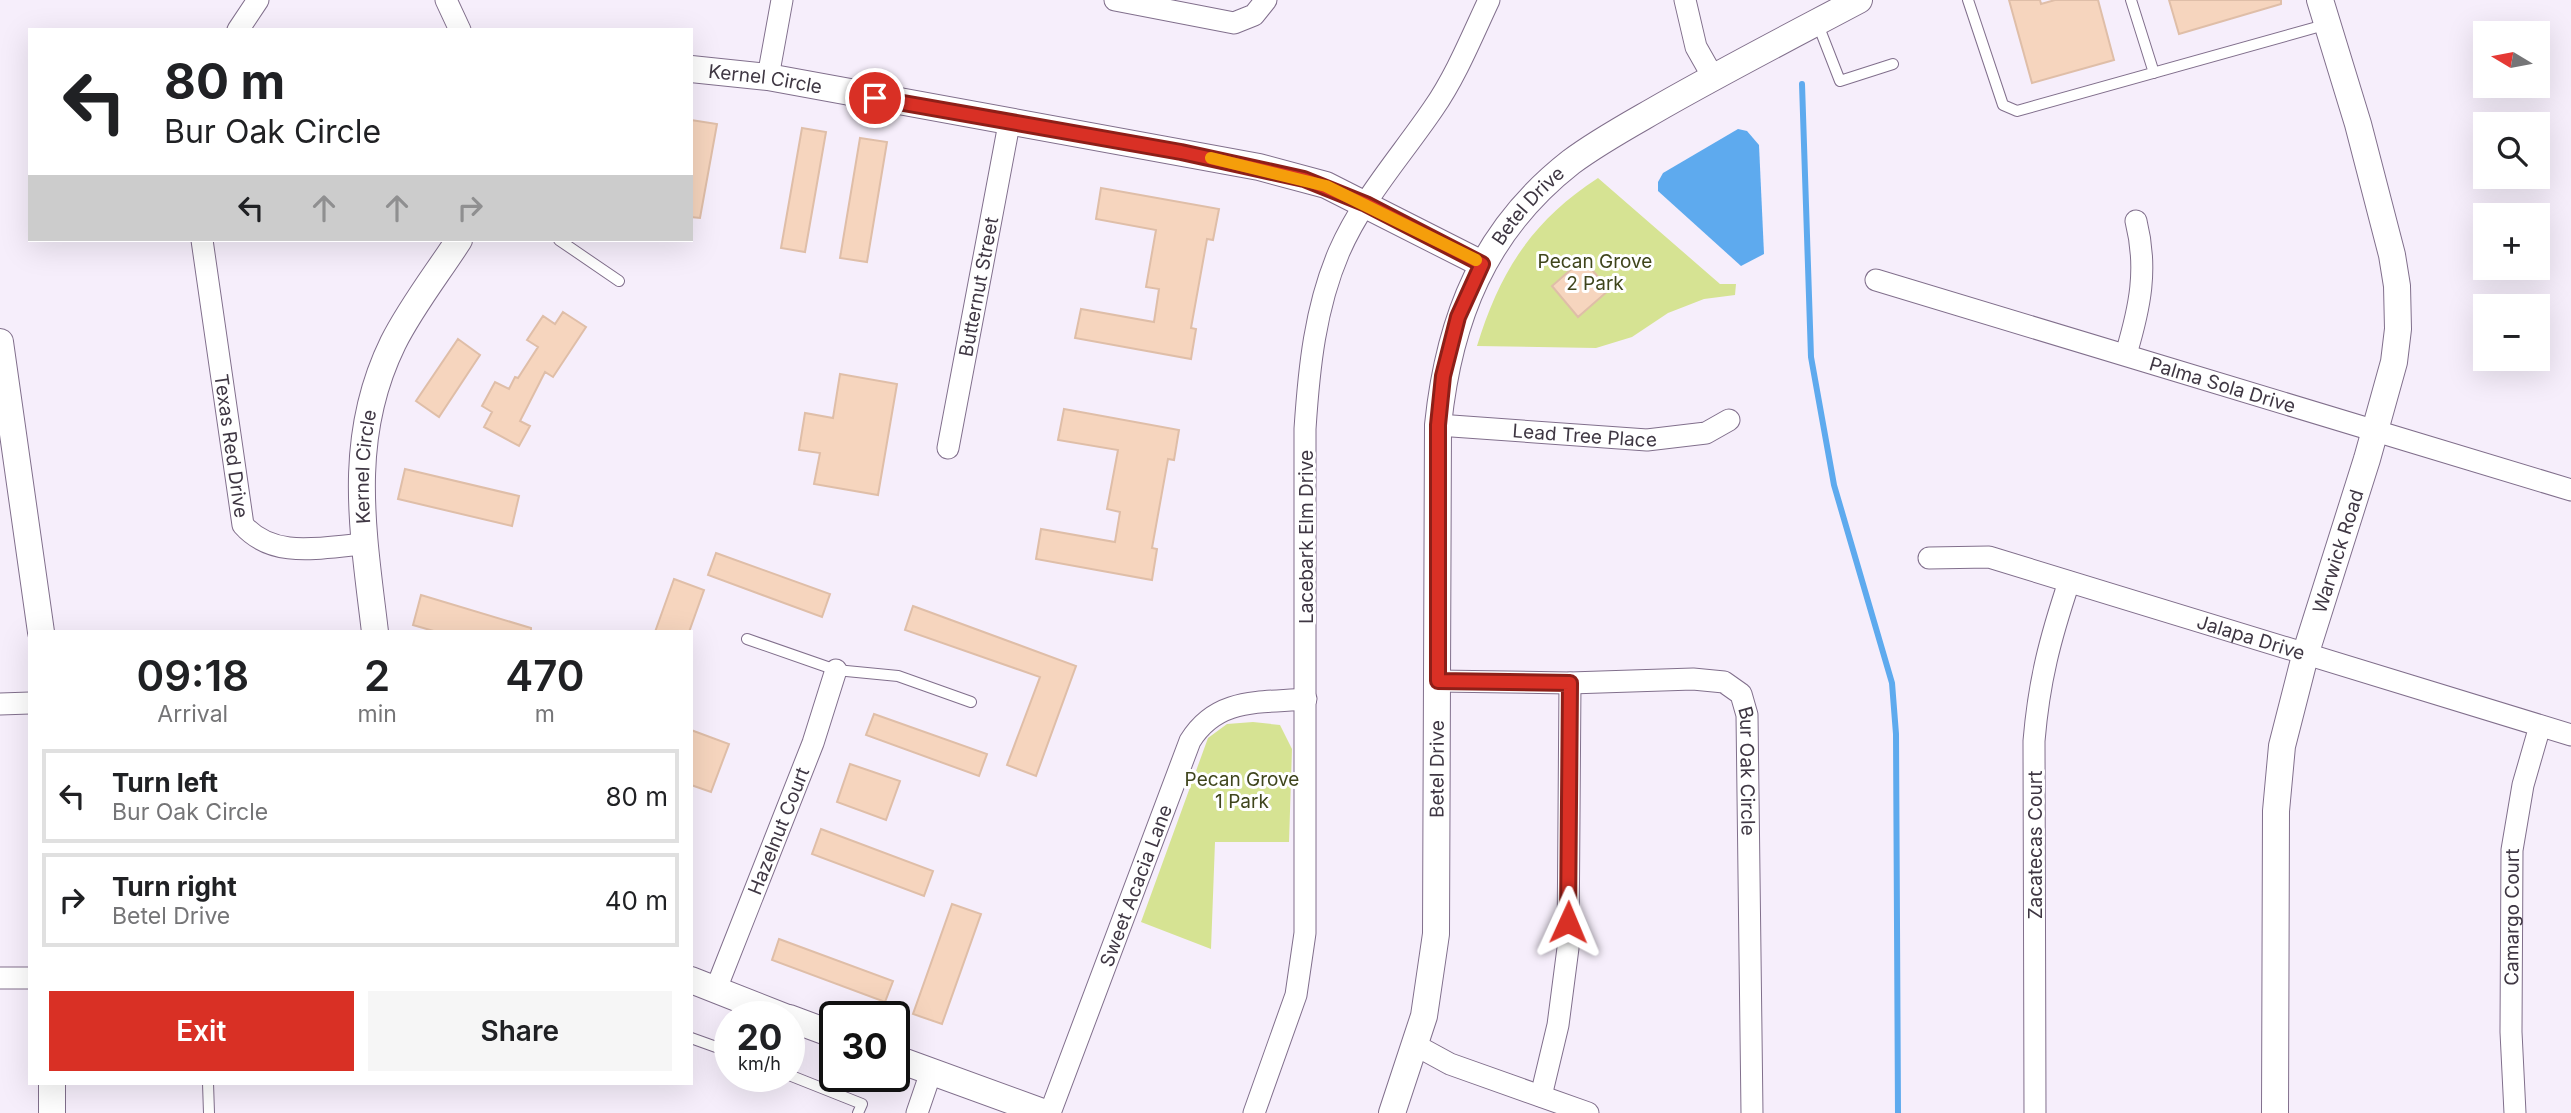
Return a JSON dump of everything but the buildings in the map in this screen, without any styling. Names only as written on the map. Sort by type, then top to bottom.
[{"type":"street","points":[[239,28],[258,0]]},
{"type":"street","points":[[446,0],[459,28]]},
{"type":"street","points":[[768,78],[782,0]]},
{"type":"street","points":[[1115,0],[1234,23],[1254,15],[1266,0]]},
{"type":"street","name":"Lacebark Elm Drive","points":[[1254,1113],[1296,995],[1305,933],[1306,429],[1309,367],[1318,315],[1338,254],[1366,204],[1434,107],[1489,0]]},
{"type":"street","points":[[1685,0],[1696,47],[1713,77]]},
{"type":"street","name":"Betel Drive","points":[[1392,1113],[1417,1046],[1436,934],[1438,425],[1449,349],[1458,317],[1482,264],[1533,195],[1571,162],[1713,77],[1859,0]]},
{"type":"street","name":"Warwick Road","points":[[2275,1113],[2276,811],[2282,746],[2306,652],[2394,362],[2399,329],[2397,286],[2358,124],[2324,12]]},
{"type":"street","name":"Kernel Circle","points":[[693,69],[768,78],[1009,124],[1259,167],[1326,186],[1482,264]]},
{"type":"street","name":"Butternut Street","points":[[948,448],[1009,124]]},
{"type":"street","points":[[2126,354],[2144,286],[2144,260],[2136,221]]},
{"type":"street","name":"Texas Red Drive","points":[[202,242],[243,525],[256,539],[277,548],[365,544]]},
{"type":"street","name":"Kernel Circle","points":[[375,630],[360,466],[375,387],[406,319],[458,242]]},
{"type":"street","name":"Palma Sola Drive","points":[[1876,280],[2571,490]]},
{"type":"street","points":[[0,342],[8,454],[41,630]]},
{"type":"street","name":"Lead Tree Place","points":[[1438,425],[1647,440],[1706,433],[1729,420]]},
{"type":"street","name":"Jalapa Drive","points":[[1928,558],[1989,557],[2571,735]]},
{"type":"street","name":"Zacatecas Court","points":[[2035,1113],[2034,741],[2039,688],[2054,623],[2069,582]]},
{"type":"street","name":"Hazelnut Court","points":[[716,989],[813,743],[836,670]]},
{"type":"street","name":"Bur Oak Circle","points":[[1438,681],[1570,683],[1693,679],[1724,682],[1741,694],[1747,715],[1752,1113]]},
{"type":"street","points":[[1541,1096],[1558,1025],[1568,948],[1570,683]]},
{"type":"street","name":"Sweet Acacia Lane","points":[[1047,1113],[1190,741],[1205,720],[1235,705],[1306,699]]},
{"type":"street","points":[[0,704],[28,703]]},
{"type":"street","name":"Camargo Court","points":[[2515,1113],[2511,1032],[2512,850],[2520,799],[2540,726]]},
{"type":"street","points":[[0,978],[28,978]]},
{"type":"street","points":[[693,981],[746,1001]]},
{"type":"street","points":[[1417,1046],[1450,1064],[1588,1113]]},
{"type":"street","points":[[910,1064],[1047,1113]]},
{"type":"street","points":[[917,1113],[931,1072]]},
{"type":"street","points":[[52,1085],[52,1113]]},
{"type":"lane","points":[[1968,0],[2003,105],[2017,111],[2154,73],[2324,12]]},
{"type":"lane","points":[[2130,0],[2154,73]]},
{"type":"lane","points":[[1817,22],[1840,81],[1893,64]]},
{"type":"lane","points":[[562,242],[619,281]]},
{"type":"lane","points":[[747,639],[836,670],[898,676],[971,702]]},
{"type":"lane","points":[[693,1039],[714,1046]]},
{"type":"lane","points":[[805,1082],[862,1104],[859,1113]]},
{"type":"lane","points":[[208,1085],[209,1113]]},
{"type":"green space","name":"Pecan Grove 2 Park","points":[[1598,178],[1720,284],[1736,284],[1735,295],[1704,299],[1668,313],[1632,337],[1596,348],[1477,346],[1496,294],[1521,250],[1554,212]]},
{"type":"green space","name":"Pecan Grove 1 Park","points":[[1253,722],[1280,725],[1292,749],[1289,842],[1215,842],[1211,949],[1141,922],[1208,738],[1227,724]]},
{"type":"water","points":[[1738,129],[1747,131],[1759,145],[1764,254],[1741,266],[1658,191],[1658,182],[1663,173]]},
{"type":"waterway","points":[[1802,84],[1811,357],[1834,485],[1892,683],[1896,734],[1898,1113]]},
{"type":"slow traffic","points":[[1211,158],[1259,167],[1326,186],[1476,260]]},
{"type":"route","points":[[875,98],[1009,124],[1181,152],[1304,179],[1366,204],[1482,264],[1458,317],[1443,376],[1438,425],[1438,681],[1570,683],[1568,922]]}]
